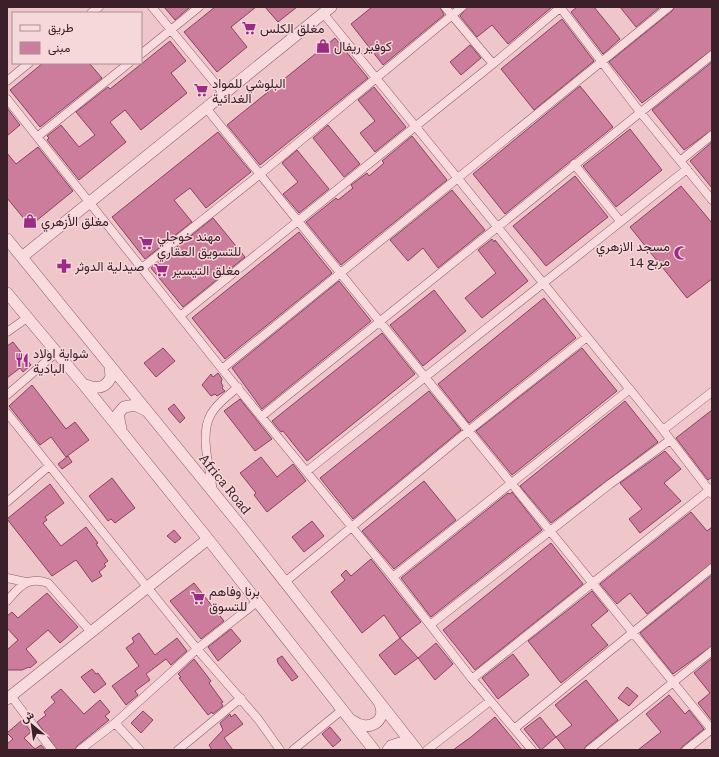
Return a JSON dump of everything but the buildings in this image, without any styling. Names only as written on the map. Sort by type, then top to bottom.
[{"type":"street","points":[[152,7],[224,94]]},
{"type":"street","points":[[142,53],[199,7]]},
{"type":"street","points":[[445,7],[493,64]]},
{"type":"street","points":[[142,268],[377,79],[462,7]]},
{"type":"street","points":[[180,316],[297,223],[561,7],[640,112],[712,200]]},
{"type":"street","points":[[222,368],[669,7]]},
{"type":"street","points":[[22,257],[327,10],[377,79],[588,337],[711,491],[472,679]]},
{"type":"street","points":[[262,416],[574,164],[712,55]]},
{"type":"street","points":[[7,81],[28,64]]},
{"type":"street","points":[[38,137],[128,64]]},
{"type":"street","points":[[7,99],[180,316],[393,577],[472,679],[532,750]]},
{"type":"street","points":[[206,108],[297,223],[340,273],[468,431],[512,482],[712,730],[686,750]]},
{"type":"street","points":[[680,161],[712,135]]},
{"type":"street","points":[[574,164],[620,221]]},
{"type":"street","points":[[307,471],[687,169]]},
{"type":"street","name":"Africa Road","points":[[7,239],[213,492],[416,750]]},
{"type":"street","points":[[7,293],[57,352],[208,539],[374,750]]},
{"type":"street","points":[[7,332],[27,318]]},
{"type":"street","points":[[285,582],[468,431],[588,337]]},
{"type":"street","points":[[7,394],[57,352]]},
{"type":"street","points":[[83,384],[96,388],[105,385],[111,377],[110,366]]},
{"type":"street","points":[[213,492],[206,442],[208,422],[216,407],[238,387]]},
{"type":"street","points":[[393,577],[630,389]]},
{"type":"street","points":[[663,430],[712,392]]},
{"type":"street","points":[[122,433],[118,419],[120,410],[131,405],[147,411]]},
{"type":"street","points":[[9,419],[49,466],[196,649],[241,698],[280,750]]},
{"type":"street","points":[[430,625],[610,484],[670,440]]},
{"type":"street","points":[[7,502],[49,466]]},
{"type":"street","points":[[52,750],[9,697],[208,539]]},
{"type":"street","points":[[514,729],[712,568]]},
{"type":"street","points":[[7,578],[26,582],[34,580],[48,584],[91,632]]},
{"type":"street","points":[[7,601],[26,582]]},
{"type":"street","points":[[80,750],[115,723],[196,649],[257,602]]},
{"type":"street","points":[[589,750],[712,651]]},
{"type":"street","points":[[178,750],[241,698]]},
{"type":"street","points":[[346,714],[361,727],[376,724],[382,710],[378,701]]},
{"type":"street","points":[[428,750],[490,701]]},
{"type":"street","points":[[293,750],[346,714]]},
{"type":"street","points":[[115,723],[140,750]]},
{"type":"street","points":[[388,750],[391,746],[400,743],[416,750]]},
{"type":"place","name":"مغلق الكلس","points":[[249,28]]},
{"type":"place","name":"كوفير ريفال","points":[[323,46]]},
{"type":"place","name":"البلوشي للمواد الغدائية","points":[[201,90]]},
{"type":"place","name":"مغلق الأزهري","points":[[30,221]]},
{"type":"place","name":"مهند خوجلي للتسويق العقاري","points":[[146,243]]},
{"type":"place","name":"مسجد الازهري مربع 14","points":[[681,253]]},
{"type":"place","name":"صيدلية الدوثر","points":[[64,266]]},
{"type":"place","name":"مغلق التيسير","points":[[161,270]]},
{"type":"place","name":"شواية اولاد البادية","points":[[22,360]]},
{"type":"place","name":"برنا وفاهم للتسوق","points":[[198,598]]}]
